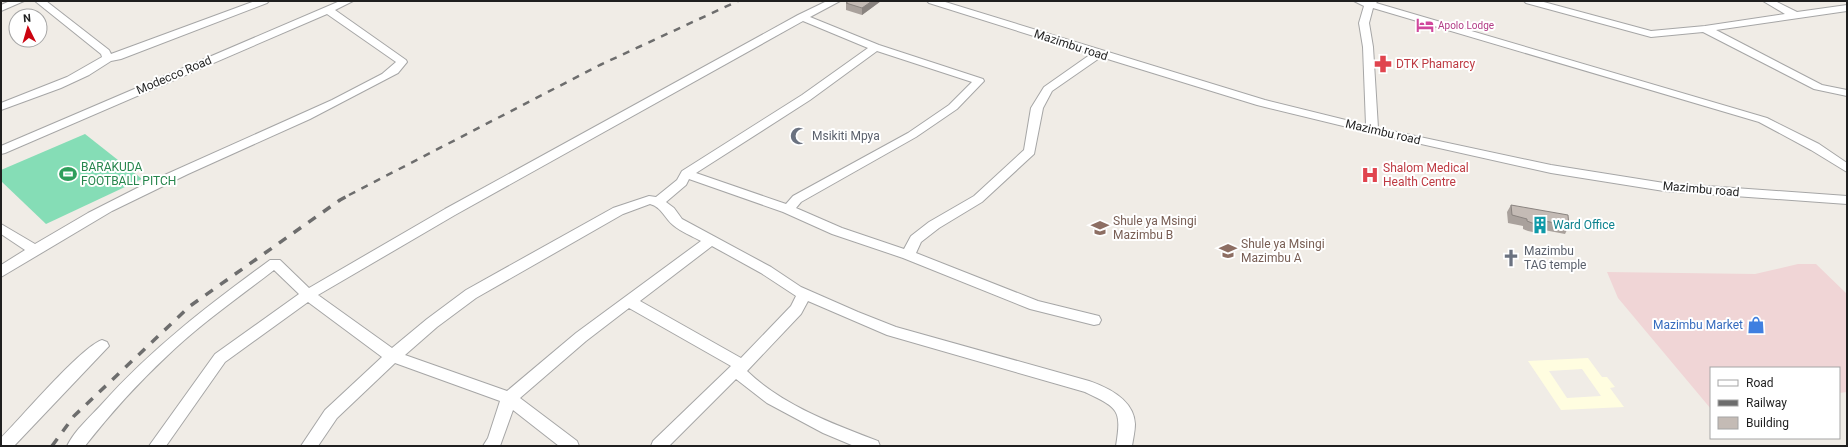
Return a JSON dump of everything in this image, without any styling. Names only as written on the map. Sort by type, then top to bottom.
[{"type":"street","points":[[1,8],[19,1]]},
{"type":"street","points":[[40,1],[105,52],[108,58]]},
{"type":"street","points":[[1,107],[100,65],[108,58],[118,57],[187,29],[264,1]]},
{"type":"street","name":"Modecco Road","points":[[1,150],[348,1]]},
{"type":"street","points":[[157,446],[220,358],[308,295],[456,208],[802,17],[835,1]]},
{"type":"street","name":"Mazimbu road","points":[[932,1],[1098,54],[1261,103],[1372,130],[1551,168],[1664,187],[1847,200]]},
{"type":"street","points":[[1529,1],[1651,34],[1705,29],[1847,8]]},
{"type":"street","points":[[1566,1],[1584,16]]},
{"type":"street","points":[[1768,1],[1794,15]]},
{"type":"street","points":[[1372,130],[1368,47],[1364,23],[1367,2],[1763,120],[1815,147],[1847,168]]},
{"type":"street","points":[[1,272],[34,250],[124,200],[316,113],[387,76],[398,68],[402,62],[398,58],[328,10]]},
{"type":"street","points":[[788,209],[797,199],[912,135],[954,107],[979,81],[874,47],[802,17]]},
{"type":"street","points":[[1705,29],[1818,87],[1847,93]]},
{"type":"street","points":[[658,202],[682,182],[686,174],[785,112],[852,65],[874,47]]},
{"type":"street","points":[[908,255],[916,239],[934,225],[978,199],[1030,151],[1037,108],[1048,89],[1098,54]]},
{"type":"street","points":[[686,174],[788,209],[837,231],[908,255],[1035,304],[1094,320]]},
{"type":"street","points":[[309,446],[331,414],[392,356],[432,323],[471,294],[518,266],[618,211],[649,200],[658,202],[669,211],[677,222],[766,270],[803,294],[799,306],[660,446]]},
{"type":"street","points":[[1,228],[34,250]]},
{"type":"street","points":[[491,446],[495,440],[509,398],[581,337],[623,305],[630,302],[711,240]]},
{"type":"street","points":[[75,446],[105,409],[162,351],[230,296],[275,263],[308,295],[392,356],[509,398],[571,446]]},
{"type":"street","points":[[796,290],[853,316],[892,330],[1089,387],[1106,395],[1122,407],[1126,414],[1127,421],[1124,446]]},
{"type":"street","points":[[630,302],[739,368],[758,390],[823,427],[872,446]]},
{"type":"street","points":[[4,446],[85,360],[102,346]]},
{"type":"shaded area","name":"Mazimbu Market","points":[[1798,264],[1816,264],[1847,294],[1847,392],[1840,393],[1840,367],[1710,367],[1710,408],[1618,298],[1607,272],[1755,274]]},
{"type":"shaded area","points":[[1588,358],[1602,377],[1607,377],[1615,387],[1610,388],[1624,407],[1561,410],[1528,361]],"holes":[[[1582,369],[1601,396],[1567,398],[1549,371]]]},
{"type":"green space","name":"BARAKUDA FOOTBALL PITCH","points":[[85,134],[142,179],[46,224],[1,181],[1,170]]},
{"type":"building","points":[[849,1],[872,1],[862,8],[846,3]]},
{"type":"building","points":[[1511,205],[1568,215],[1569,226],[1545,221],[1546,226],[1532,223],[1527,221],[1527,219],[1512,215]]},
{"type":"railway","points":[[349,195],[600,65],[738,1]]},
{"type":"railway","points":[[52,446],[74,416],[190,306],[340,200],[351,194]]},
{"type":"place","name":"Apolo Lodge","points":[[1425,25]]},
{"type":"place","name":"DTK Phamarcy","points":[[1383,64]]},
{"type":"place","name":"Msikiti Mpya","points":[[799,136]]},
{"type":"place","name":"BARAKUDA FOOTBALL PITCH","points":[[68,174]]},
{"type":"place","name":"Shalom Medical Health Centre","points":[[1370,175]]},
{"type":"place","name":"Ward Office","points":[[1540,225]]},
{"type":"place","name":"Shule ya Msingi Mazimbu B","points":[[1100,228]]},
{"type":"place","name":"Shule ya Msingi Mazimbu A","points":[[1228,251]]},
{"type":"place","name":"Mazimbu TAG temple","points":[[1511,258]]},
{"type":"place","name":"Mazimbu Market","points":[[1756,325]]}]
